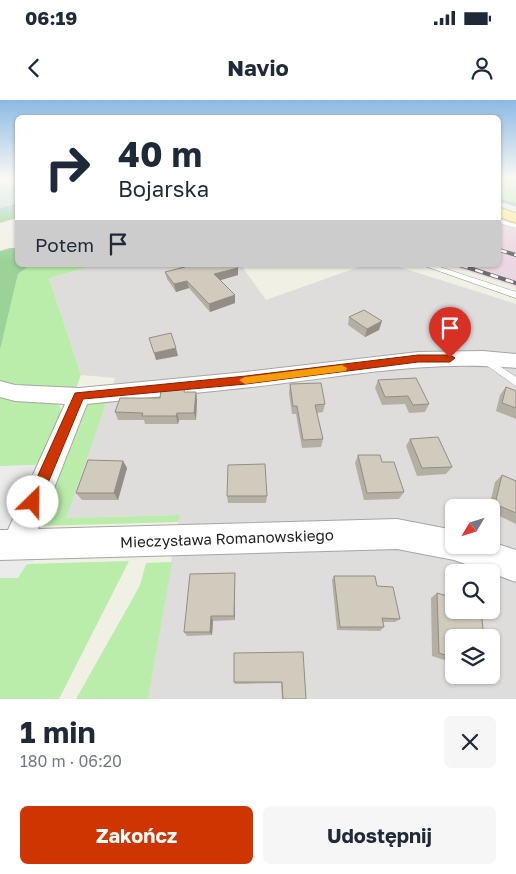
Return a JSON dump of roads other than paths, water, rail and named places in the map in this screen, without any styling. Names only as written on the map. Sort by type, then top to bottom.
[{"type":"main road","points":[[501,213],[516,218]]},
{"type":"street","points":[[0,389],[15,393],[79,396],[246,380],[418,359],[483,358],[516,361]]},
{"type":"street","points":[[8,545],[38,488],[79,396]]},
{"type":"street","name":"Mieczysława Romanowskiego","points":[[8,545],[396,534],[445,543]]},
{"type":"street","name":"Mieczysława Romanowskiego","points":[[481,554],[516,566]]},
{"type":"lane","points":[[501,222],[516,226]]},
{"type":"lane","points":[[432,267],[516,295]]},
{"type":"lane","points":[[483,358],[516,382]]},
{"type":"waterway","points":[[0,211],[15,208]]},
{"type":"railway","points":[[501,251],[516,255]]},
{"type":"railway","points":[[466,267],[516,283]]}]
